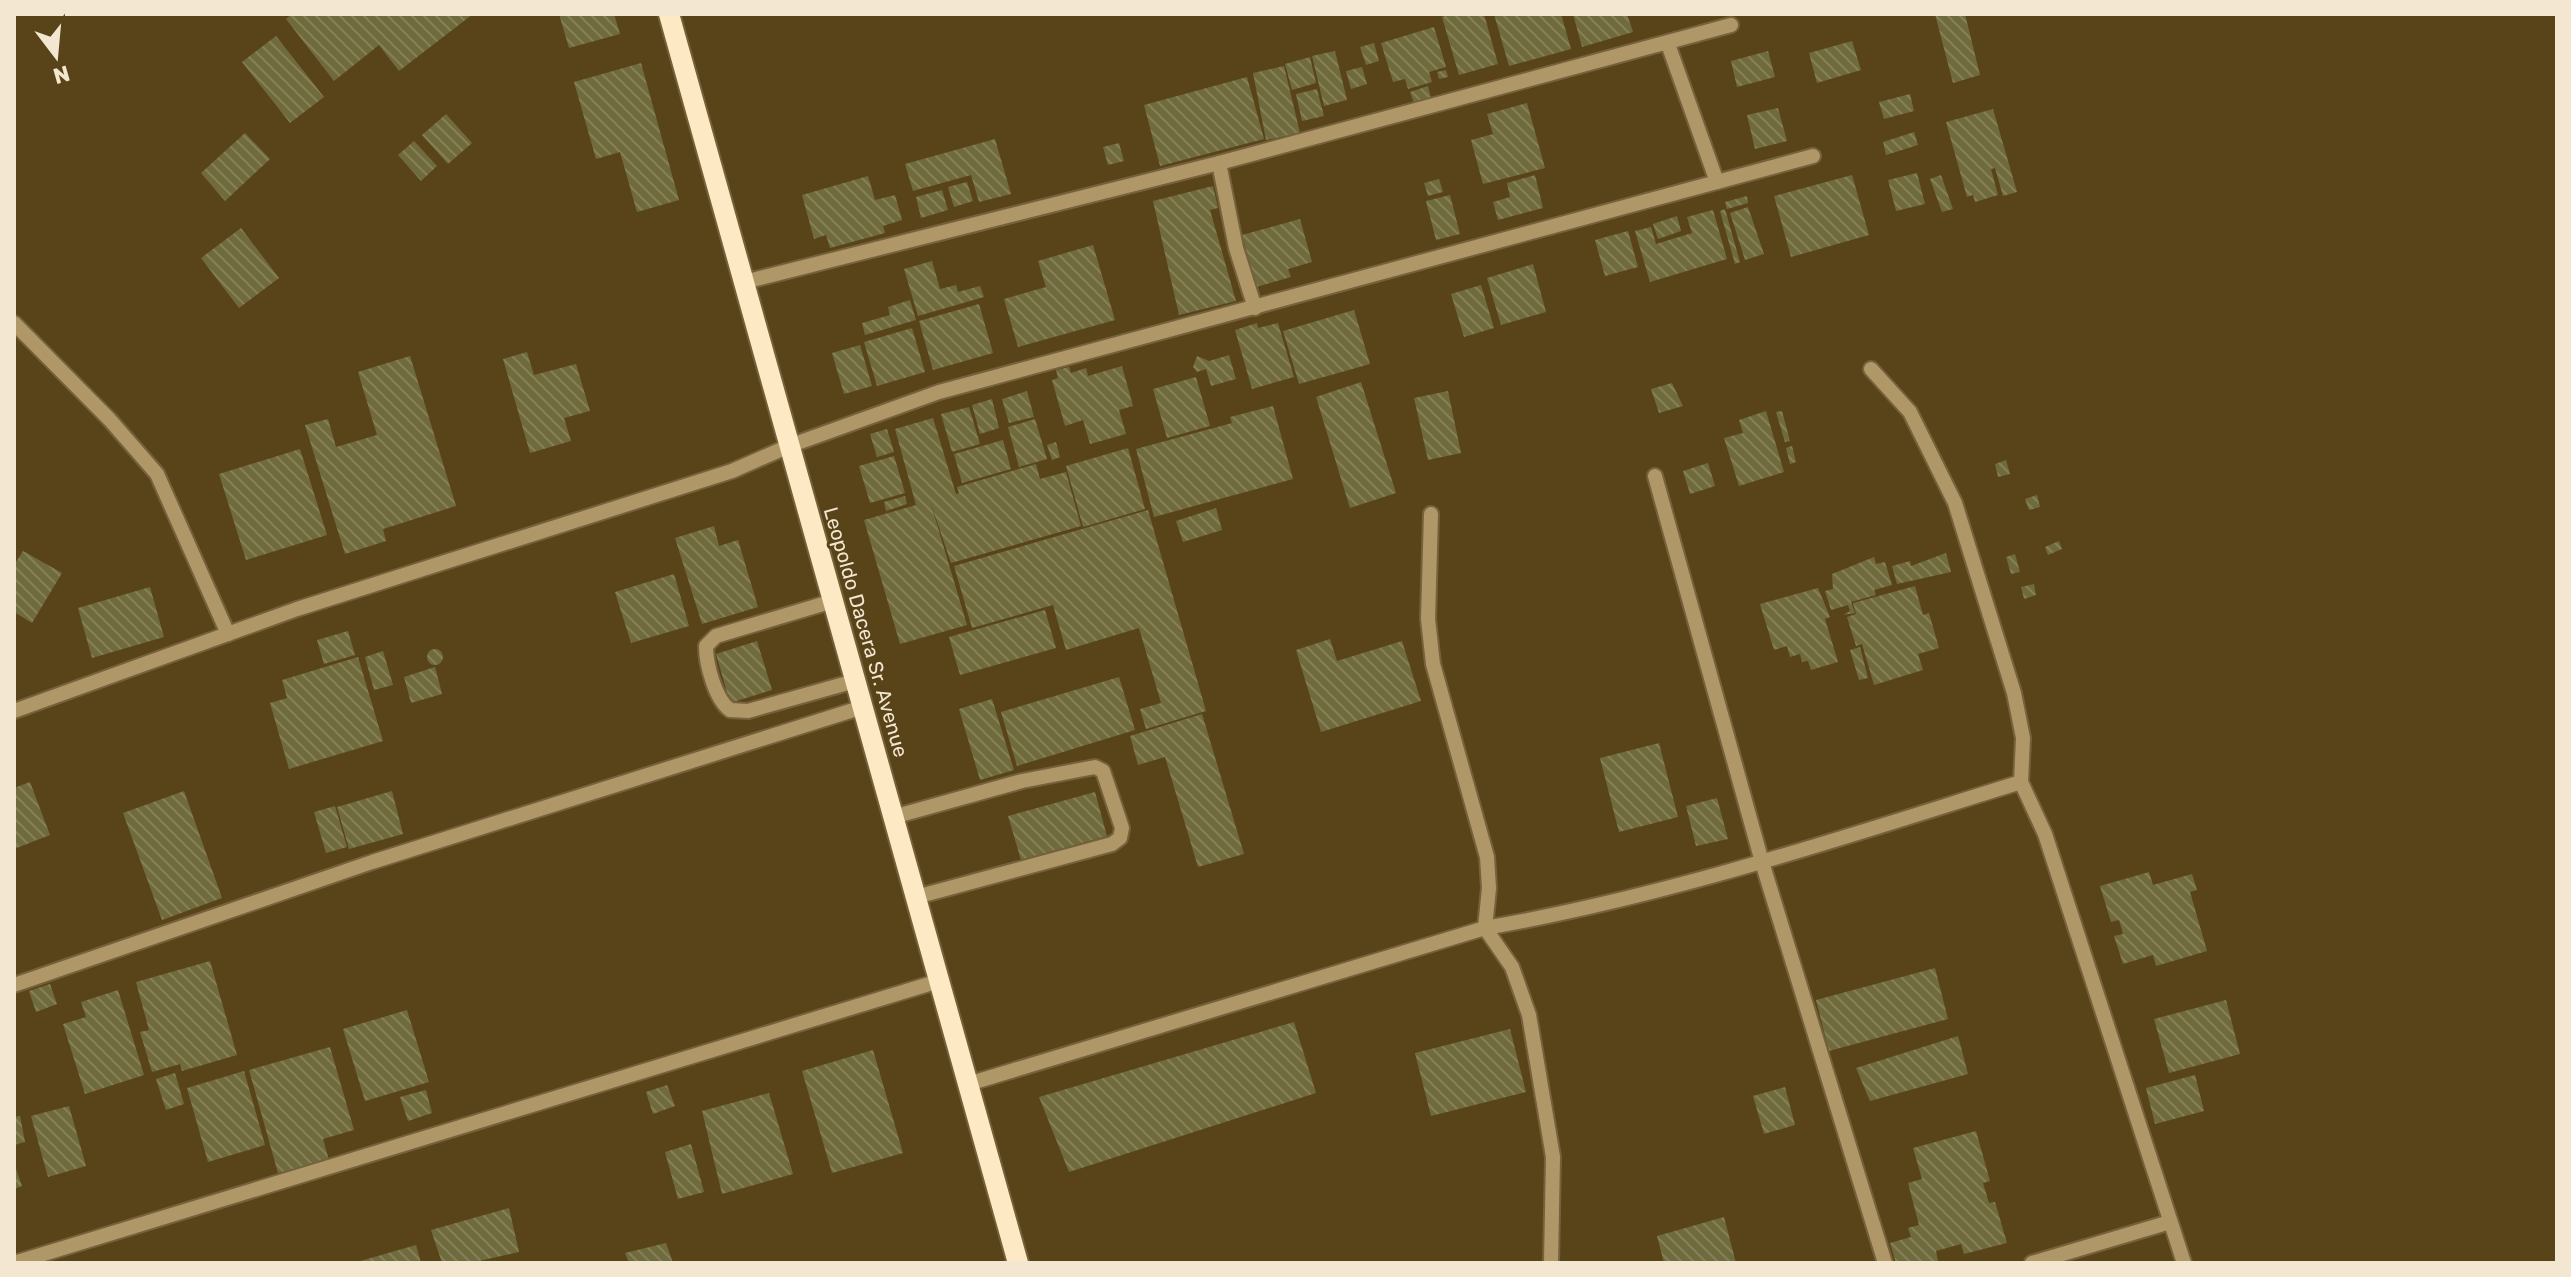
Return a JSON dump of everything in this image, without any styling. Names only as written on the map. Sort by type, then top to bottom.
[{"type":"main road","name":"Leopoldo Dacera Sr. Avenue","points":[[669,14],[1018,1263]]},
{"type":"street","points":[[744,282],[1219,163],[1731,25]]},
{"type":"street","points":[[1668,44],[1717,182]]},
{"type":"street","points":[[14,711],[228,634],[732,471],[789,446],[939,392],[1813,156]]},
{"type":"street","points":[[1219,163],[1236,248],[1255,308]]},
{"type":"street","points":[[14,323],[110,420],[157,474],[228,634]]},
{"type":"street","points":[[1871,369],[1910,412],[1955,503],[2014,693],[2023,738],[2021,782],[2045,834],[2184,1263]]},
{"type":"street","points":[[1655,476],[1762,862],[1885,1263]]},
{"type":"street","points":[[1431,514],[1428,619],[1433,664],[1487,857],[1489,888],[1485,928],[1523,989],[1531,1029],[1553,1157],[1551,1263]]},
{"type":"street","points":[[833,601],[716,636],[706,646],[706,655],[721,701],[730,710],[748,711],[855,681]]},
{"type":"street","points":[[14,985],[372,862],[863,707]]},
{"type":"street","points":[[893,817],[1022,781],[1095,767],[1103,771],[1122,828],[1120,838],[1103,847],[916,897]]},
{"type":"street","points":[[968,1084],[1485,928],[1574,912],[1762,862],[2021,782]]},
{"type":"street","points":[[14,1263],[939,981]]},
{"type":"street","points":[[2032,1263],[2170,1222]]},
{"type":"building","points":[[292,14],[473,14],[399,71],[379,45],[334,81],[286,19]]},
{"type":"building","points":[[559,14],[614,14],[620,34],[569,48]]},
{"type":"building","points":[[1484,14],[1498,64],[1459,75],[1442,17]]},
{"type":"building","points":[[1494,14],[1561,14],[1571,49],[1509,66]]},
{"type":"building","points":[[1573,14],[1627,14],[1633,32],[1582,47]]},
{"type":"building","points":[[1935,14],[1965,14],[1980,75],[1953,83]]},
{"type":"building","points":[[1434,27],[1446,67],[1429,72],[1432,82],[1408,89],[1405,79],[1393,82],[1381,43]]},
{"type":"building","points":[[276,36],[324,97],[290,123],[242,62]]},
{"type":"building","points":[[1852,41],[1861,70],[1817,83],[1809,53]]},
{"type":"building","points":[[1374,43],[1379,61],[1366,65],[1360,47]]},
{"type":"building","points":[[1335,51],[1347,100],[1324,106],[1312,56]]},
{"type":"building","points":[[1768,51],[1775,77],[1737,87],[1731,61]]},
{"type":"building","points":[[1310,57],[1316,83],[1292,90],[1285,64]]},
{"type":"building","points":[[641,63],[679,200],[637,212],[620,152],[596,159],[574,82]]},
{"type":"building","points":[[1284,66],[1300,133],[1266,140],[1253,73]]},
{"type":"building","points":[[1362,67],[1367,84],[1351,89],[1346,71]]},
{"type":"building","points":[[1446,70],[1448,77],[1439,79],[1437,72]]},
{"type":"building","points":[[1247,77],[1264,139],[1160,166],[1144,105]]},
{"type":"building","points":[[1428,86],[1431,98],[1414,103],[1410,92]]},
{"type":"building","points":[[1317,89],[1324,116],[1302,121],[1296,94]]},
{"type":"building","points":[[1910,94],[1914,111],[1884,119],[1879,102]]},
{"type":"building","points":[[1527,103],[1545,168],[1483,184],[1471,140],[1493,134],[1487,114]]},
{"type":"building","points":[[1778,108],[1787,141],[1755,149],[1747,115]]},
{"type":"building","points":[[1993,109],[2017,192],[2003,196],[1995,168],[1991,169],[1998,195],[1975,202],[1973,195],[1967,197],[1946,122]]},
{"type":"building","points":[[446,114],[472,143],[448,164],[422,135]]},
{"type":"building","points":[[1914,132],[1918,145],[1886,155],[1883,142]]},
{"type":"building","points":[[245,133],[270,159],[225,201],[201,173]]},
{"type":"building","points":[[995,139],[1011,194],[979,202],[971,175],[913,191],[905,164]]},
{"type":"building","points":[[414,141],[437,166],[421,181],[398,155]]},
{"type":"building","points":[[1119,143],[1124,161],[1108,165],[1103,147]]},
{"type":"building","points":[[1917,173],[1925,204],[1896,211],[1888,180]]},
{"type":"building","points":[[1535,175],[1543,208],[1498,220],[1493,202],[1510,197],[1507,183]]},
{"type":"building","points":[[1852,175],[1869,235],[1791,257],[1774,196]]},
{"type":"building","points":[[1941,175],[1953,209],[1942,212],[1930,179]]},
{"type":"building","points":[[868,176],[875,200],[895,195],[902,220],[883,226],[885,233],[830,248],[826,235],[814,239],[802,195]]},
{"type":"building","points":[[1439,179],[1443,192],[1428,196],[1424,183]]},
{"type":"building","points":[[967,182],[973,201],[954,207],[948,187]]},
{"type":"building","points":[[1213,186],[1218,208],[1210,210],[1236,301],[1179,315],[1153,201]]},
{"type":"building","points":[[942,190],[948,210],[921,218],[916,197]]},
{"type":"building","points":[[1450,195],[1460,234],[1436,240],[1426,201]]},
{"type":"building","points":[[1747,196],[1748,203],[1727,209],[1725,202]]},
{"type":"building","points":[[1748,207],[1764,254],[1745,260],[1730,213]]},
{"type":"building","points":[[1725,209],[1740,262],[1735,264],[1720,211]]},
{"type":"building","points":[[1713,210],[1727,259],[1650,282],[1635,231],[1651,227],[1656,244],[1692,233],[1687,217]]},
{"type":"building","points":[[1677,216],[1681,231],[1658,239],[1653,224]]},
{"type":"building","points":[[1300,219],[1312,262],[1288,269],[1291,277],[1256,287],[1242,235]]},
{"type":"building","points":[[241,228],[279,278],[239,308],[201,258]]},
{"type":"building","points":[[1628,231],[1638,267],[1605,276],[1595,240]]},
{"type":"building","points":[[1093,245],[1115,320],[1018,347],[1004,299],[1046,287],[1038,261]]},
{"type":"building","points":[[932,261],[940,289],[956,285],[958,292],[980,286],[984,297],[918,316],[904,269]]},
{"type":"building","points":[[1533,264],[1546,312],[1501,325],[1487,278]]},
{"type":"building","points":[[1481,285],[1494,328],[1464,337],[1451,294]]},
{"type":"building","points":[[910,300],[916,320],[865,335],[862,323],[890,315],[888,307]]},
{"type":"building","points":[[979,304],[993,353],[933,370],[919,321]]},
{"type":"building","points":[[1354,310],[1370,364],[1299,384],[1283,331]]},
{"type":"building","points":[[1257,323],[1258,328],[1278,323],[1294,377],[1252,389],[1235,330]]},
{"type":"building","points":[[912,328],[925,372],[877,386],[864,342]]},
{"type":"building","points":[[860,345],[872,386],[844,394],[832,353]]},
{"type":"building","points":[[527,352],[534,375],[576,364],[590,411],[564,418],[571,441],[530,453],[503,359]]},
{"type":"building","points":[[1229,355],[1236,379],[1211,386],[1206,369],[1197,372],[1193,367],[1197,356],[1209,361]]},
{"type":"building","points":[[410,356],[456,506],[383,529],[386,541],[345,554],[305,425],[328,419],[336,447],[377,435],[358,372]]},
{"type":"building","points":[[1122,366],[1133,406],[1119,410],[1126,434],[1090,444],[1083,420],[1065,426],[1052,380],[1058,378],[1056,370],[1069,367],[1071,373],[1086,368],[1088,376]]},
{"type":"building","points":[[1196,377],[1210,426],[1167,438],[1153,389]]},
{"type":"building","points":[[1361,382],[1396,493],[1350,508],[1316,397]]},
{"type":"building","points":[[1672,383],[1683,406],[1659,413],[1651,389]]},
{"type":"building","points":[[1027,391],[1034,417],[1009,423],[1002,399]]},
{"type":"building","points":[[1448,391],[1461,453],[1428,460],[1414,398]]},
{"type":"building","points":[[992,399],[999,428],[980,434],[972,405]]},
{"type":"building","points":[[1273,406],[1293,479],[1154,517],[1136,449],[1232,423],[1230,417]]},
{"type":"building","points":[[969,407],[980,444],[952,452],[941,414]]},
{"type":"building","points":[[1766,411],[1784,472],[1739,486],[1724,438],[1743,433],[1739,420]]},
{"type":"building","points":[[1782,411],[1790,441],[1785,442],[1776,412]]},
{"type":"building","points":[[933,418],[956,494],[959,493],[957,487],[1036,464],[1040,479],[1066,472],[1081,526],[951,563],[930,501],[967,625],[900,644],[864,520],[916,505],[895,429]]},
{"type":"building","points":[[1035,419],[1047,459],[1019,467],[1008,427]]},
{"type":"building","points":[[887,429],[894,452],[877,457],[870,434]]},
{"type":"building","points":[[1003,440],[1011,469],[962,483],[954,454]]},
{"type":"building","points":[[1056,442],[1060,457],[1052,460],[1047,445]]},
{"type":"building","points":[[1792,446],[1796,462],[1790,464],[1786,448]]},
{"type":"building","points":[[1128,448],[1145,509],[1083,527],[1066,466]]},
{"type":"building","points":[[300,449],[327,535],[246,560],[219,474]]},
{"type":"building","points":[[894,456],[905,493],[870,503],[859,466]]},
{"type":"building","points":[[2006,460],[2010,474],[1998,477],[1995,464]]},
{"type":"building","points":[[1708,463],[1715,486],[1690,494],[1683,471]]},
{"type":"building","points":[[2037,495],[2040,507],[2029,510],[2025,499]]},
{"type":"building","points":[[905,496],[907,504],[886,511],[884,502]]},
{"type":"building","points":[[1216,508],[1222,530],[1183,542],[1176,521]]},
{"type":"building","points":[[1148,510],[1206,711],[1146,729],[1140,709],[1161,703],[1139,628],[1066,650],[1053,605],[972,628],[954,566]]},
{"type":"building","points":[[714,526],[719,546],[738,540],[758,607],[702,624],[675,538]]},
{"type":"building","points":[[2059,541],[2062,549],[2048,555],[2045,547]]},
{"type":"building","points":[[23,551],[62,573],[32,623],[14,612],[14,565]]},
{"type":"building","points":[[1946,553],[1951,572],[1897,584],[1892,566],[1910,561],[1911,566]]},
{"type":"building","points":[[2015,554],[2020,572],[2011,574],[2006,557]]},
{"type":"building","points":[[1874,557],[1876,564],[1885,562],[1892,585],[1874,590],[1876,595],[1851,602],[1855,613],[1843,615],[1850,611],[1848,605],[1831,610],[1825,591],[1833,589],[1832,574]]},
{"type":"building","points":[[674,574],[689,626],[631,643],[615,592]]},
{"type":"building","points":[[2034,584],[2036,595],[2024,599],[2021,587]]},
{"type":"building","points":[[1915,586],[1923,615],[1929,613],[1939,648],[1918,654],[1923,670],[1874,685],[1862,644],[1856,646],[1847,617],[1856,614],[1853,603]]},
{"type":"building","points":[[150,587],[164,637],[92,658],[78,608]]},
{"type":"building","points":[[1818,588],[1830,617],[1825,619],[1838,662],[1811,670],[1808,661],[1802,662],[1800,654],[1790,657],[1787,646],[1774,650],[1760,604]]},
{"type":"building","points":[[1045,610],[1056,648],[960,675],[949,637]]},
{"type":"building","points":[[348,631],[355,655],[324,664],[317,640]]},
{"type":"building","points":[[1330,639],[1337,661],[1402,641],[1421,701],[1321,732],[1296,650]]},
{"type":"building","points":[[757,641],[772,690],[730,703],[716,654]]},
{"type":"building","points":[[1860,647],[1868,678],[1859,680],[1850,650]]},
{"type":"building","points":[[432,649],[438,649],[443,657],[441,663],[432,665],[427,660],[427,654]]},
{"type":"building","points":[[383,651],[393,685],[374,690],[365,657]]},
{"type":"building","points":[[358,657],[383,741],[289,769],[270,703],[287,698],[282,680]]},
{"type":"building","points":[[435,667],[442,694],[411,703],[404,677]]},
{"type":"building","points":[[1119,677],[1135,730],[1017,766],[1001,712]]},
{"type":"building","points":[[992,699],[1014,770],[980,780],[959,709]]},
{"type":"building","points":[[1202,714],[1244,854],[1198,867],[1165,757],[1138,765],[1130,736]]},
{"type":"building","points":[[1659,743],[1678,817],[1619,832],[1600,758]]},
{"type":"building","points":[[30,782],[50,835],[14,849],[14,788]]},
{"type":"building","points":[[184,791],[222,898],[162,920],[123,813]]},
{"type":"building","points":[[392,791],[403,834],[349,849],[337,807]]},
{"type":"building","points":[[1095,792],[1107,836],[1021,860],[1008,816]]},
{"type":"building","points":[[1717,798],[1728,839],[1696,846],[1686,806]]},
{"type":"building","points":[[335,806],[347,847],[326,853],[314,812]]},
{"type":"building","points":[[2149,872],[2153,885],[2192,874],[2197,890],[2190,892],[2207,951],[2156,966],[2153,955],[2123,964],[2114,936],[2123,934],[2119,920],[2111,922],[2100,886]]},
{"type":"building","points":[[210,961],[237,1055],[182,1071],[180,1064],[152,1072],[140,1032],[149,1030],[136,982]]},
{"type":"building","points":[[1935,968],[1948,1019],[1829,1051],[1816,1000]]},
{"type":"building","points":[[50,984],[57,1004],[36,1012],[29,991]]},
{"type":"building","points":[[118,990],[144,1075],[85,1094],[63,1024],[86,1017],[81,1002]]},
{"type":"building","points":[[2226,1000],[2240,1054],[2169,1073],[2154,1019]]},
{"type":"building","points":[[407,1010],[429,1082],[365,1101],[343,1029]]},
{"type":"building","points":[[1294,1022],[1316,1093],[1069,1172],[1039,1097]]},
{"type":"building","points":[[1510,1029],[1526,1092],[1431,1116],[1415,1053]]},
{"type":"building","points":[[1958,1036],[1968,1074],[1870,1101],[1856,1068]]},
{"type":"building","points":[[330,1047],[354,1130],[323,1139],[329,1160],[278,1173],[249,1070]]},
{"type":"building","points":[[873,1050],[903,1153],[832,1173],[802,1071]]},
{"type":"building","points":[[244,1071],[265,1145],[208,1162],[187,1088]]},
{"type":"building","points":[[175,1073],[184,1104],[166,1110],[156,1079]]},
{"type":"building","points":[[2195,1075],[2204,1111],[2155,1124],[2146,1088]]},
{"type":"building","points":[[667,1085],[675,1106],[653,1114],[646,1092]]},
{"type":"building","points":[[1785,1087],[1795,1125],[1764,1134],[1753,1096]]},
{"type":"building","points":[[426,1090],[432,1113],[408,1121],[400,1097]]},
{"type":"building","points":[[769,1093],[793,1174],[722,1194],[702,1111]]},
{"type":"building","points":[[69,1106],[86,1166],[48,1177],[31,1116]]},
{"type":"building","points":[[20,1116],[25,1142],[14,1145],[14,1117]]},
{"type":"building","points":[[1976,1131],[1990,1181],[1983,1183],[1989,1203],[1995,1202],[2007,1243],[1964,1254],[1961,1244],[1936,1251],[1938,1261],[1896,1263],[1890,1243],[1911,1237],[1908,1228],[1919,1225],[1908,1183],[1922,1179],[1913,1148]]},
{"type":"building","points":[[691,1144],[704,1192],[678,1199],[665,1152]]},
{"type":"building","points":[[14,1163],[22,1186],[14,1189]]},
{"type":"building","points":[[509,1208],[519,1252],[470,1263],[442,1263],[431,1230]]},
{"type":"building","points":[[1724,1217],[1736,1263],[1664,1263],[1657,1236]]},
{"type":"building","points":[[666,1243],[673,1263],[629,1263],[625,1253]]},
{"type":"building","points":[[416,1245],[421,1263],[357,1263],[357,1262]]}]
